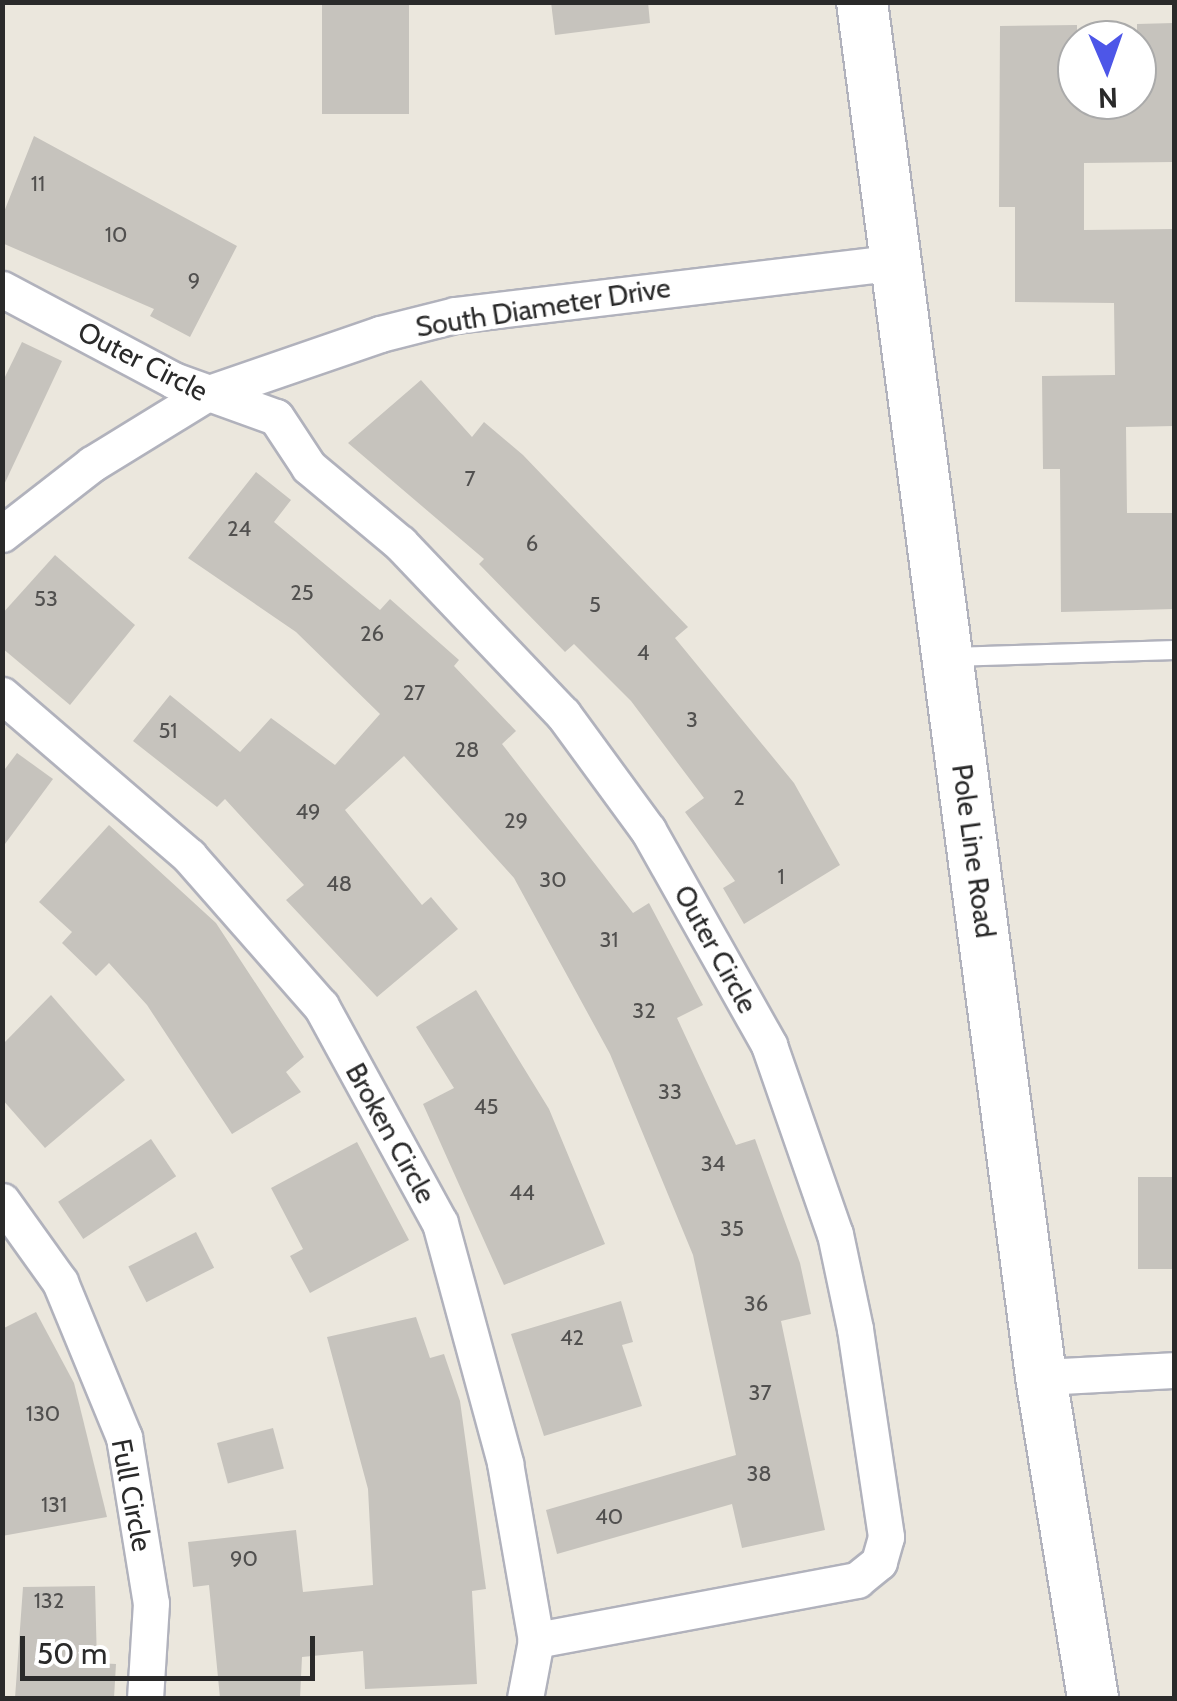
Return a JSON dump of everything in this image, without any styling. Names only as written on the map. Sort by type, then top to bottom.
[{"type":"main road","name":"Pole Line Road","points":[[862,2],[1041,1376],[1093,1698]]},
{"type":"street","name":"South Diameter Drive","points":[[2,534],[92,464],[206,394],[455,316],[897,262]]},
{"type":"street","name":"Outer Circle","points":[[2,288],[206,394],[276,418],[309,467],[400,543],[563,714],[720,949],[769,1044],[834,1234],[886,1537],[879,1562],[858,1580],[536,1640]]},
{"type":"street","name":"Broken Circle","points":[[2,695],[189,856],[321,1006],[440,1223],[506,1464],[536,1640],[525,1698]]},
{"type":"street","name":"Full Circle","points":[[2,1201],[60,1282],[124,1438],[151,1603],[145,1698]]},
{"type":"street","points":[[1041,1376],[1174,1370]]},
{"type":"lane","points":[[947,657],[1174,650]]},
{"type":"building","points":[[322,2],[409,2],[409,114],[322,114]]},
{"type":"building","points":[[551,2],[648,2],[650,23],[555,35]]},
{"type":"building","points":[[1157,23],[1174,23],[1174,162],[1084,163],[1084,230],[1174,229],[1174,426],[1126,427],[1127,513],[1174,513],[1174,609],[1061,612],[1060,469],[1043,469],[1042,376],[1115,375],[1114,303],[1015,302],[1015,207],[999,207],[1000,26],[1057,25],[1057,120],[1157,120]]},
{"type":"building","points":[[34,136],[237,246],[190,337],[150,316],[154,309],[2,243],[2,217]]},
{"type":"building","points":[[22,342],[62,361],[2,489],[2,383]]},
{"type":"building","points":[[421,380],[472,437],[484,422],[523,455],[688,627],[675,638],[794,783],[840,865],[744,924],[723,888],[735,881],[685,812],[704,798],[631,701],[574,644],[565,652],[479,564],[484,559],[348,443]]},
{"type":"building","points":[[256,472],[291,500],[274,522],[380,610],[390,599],[459,660],[454,666],[516,731],[502,744],[633,913],[649,903],[703,1005],[677,1018],[736,1145],[755,1139],[800,1263],[811,1314],[781,1321],[825,1530],[742,1548],[732,1504],[557,1554],[546,1510],[736,1455],[693,1255],[610,1054],[514,878],[404,756],[345,810],[422,905],[431,897],[458,929],[377,997],[286,900],[304,885],[225,799],[217,807],[133,741],[170,695],[240,752],[271,718],[335,765],[380,714],[296,632],[188,558]]},
{"type":"building","points":[[55,555],[135,625],[70,705],[2,648],[2,614]]},
{"type":"building","points":[[17,753],[53,779],[2,848],[2,773]]},
{"type":"building","points":[[109,825],[216,923],[304,1057],[286,1072],[301,1092],[232,1134],[147,1005],[109,963],[96,976],[62,943],[72,932],[39,902]]},
{"type":"building","points":[[476,990],[549,1109],[605,1244],[504,1285],[423,1104],[454,1088],[416,1027]]},
{"type":"building","points":[[51,995],[125,1080],[45,1148],[2,1099],[2,1045]]},
{"type":"building","points":[[151,1139],[176,1176],[83,1239],[58,1202]]},
{"type":"building","points":[[357,1142],[409,1240],[310,1293],[290,1256],[303,1249],[271,1188]]},
{"type":"building","points":[[1138,1177],[1174,1177],[1174,1269],[1138,1269]]},
{"type":"building","points":[[196,1232],[214,1268],[146,1302],[128,1267]]},
{"type":"building","points":[[621,1301],[633,1342],[622,1345],[642,1406],[544,1436],[511,1334]]},
{"type":"building","points":[[36,1312],[74,1383],[107,1517],[2,1536],[2,1329]]},
{"type":"building","points":[[416,1317],[430,1358],[444,1354],[460,1401],[486,1589],[472,1591],[477,1684],[365,1689],[363,1651],[302,1657],[300,1698],[220,1698],[209,1585],[193,1587],[188,1542],[296,1530],[303,1592],[373,1585],[368,1489],[327,1337]]},
{"type":"building","points":[[273,1428],[284,1469],[228,1484],[217,1443]]},
{"type":"building","points":[[95,1586],[97,1663],[116,1664],[114,1698],[15,1698],[23,1587]]}]
